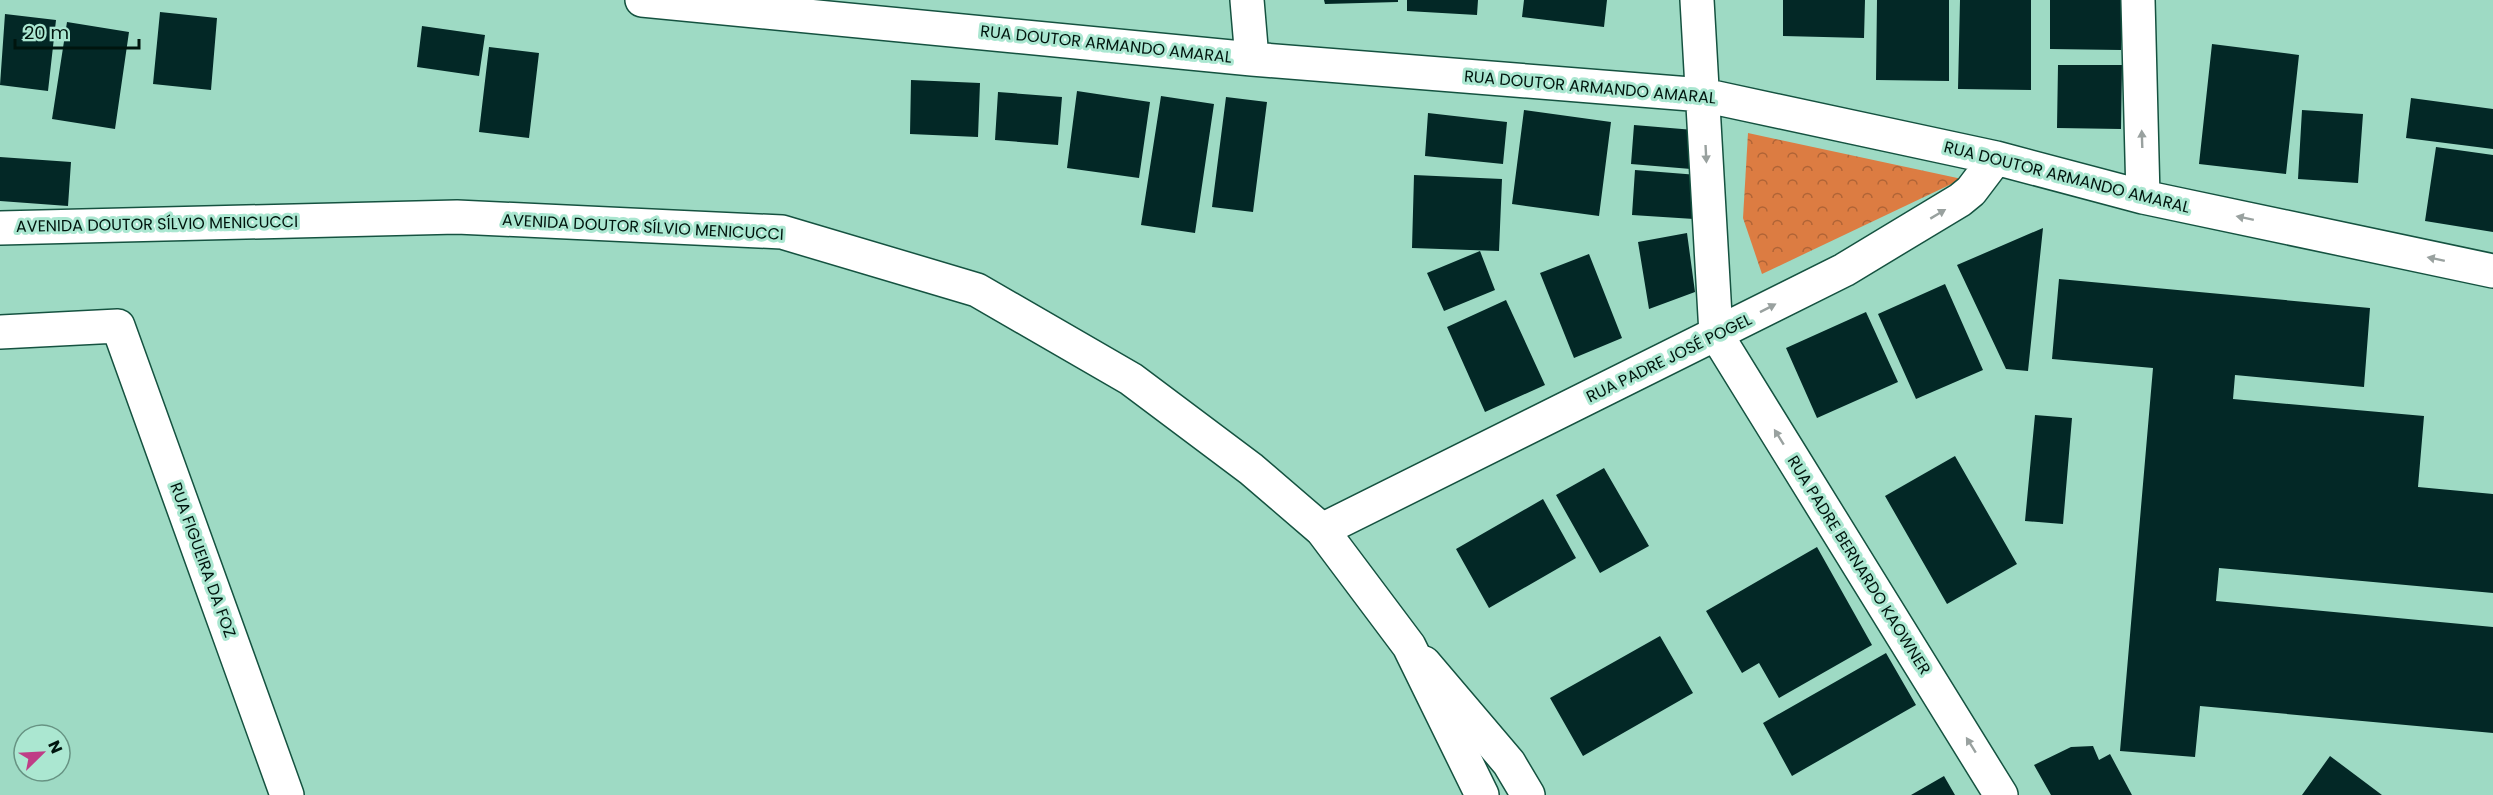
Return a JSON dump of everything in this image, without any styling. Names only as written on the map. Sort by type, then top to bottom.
[{"type":"street","name":"RUA DOUTOR ARMANDO AMARAL","points":[[642,0],[815,8],[1252,58],[1703,95],[1996,158],[2143,197],[2493,271]]},
{"type":"street","points":[[1247,0],[1252,58]]},
{"type":"street","points":[[1697,0],[1716,334]]},
{"type":"street","points":[[2138,0],[2143,197]]},
{"type":"street","name":"RUA PADRE JOSÉ POGEL","points":[[1322,530],[1844,270],[1960,201],[1971,191],[1996,158]]},
{"type":"street","name":"AVENIDA DOUTOR SÍLVIO MENICUCCI","points":[[0,228],[457,217],[782,232],[977,290],[1131,379],[1251,470],[1322,530],[1409,646],[1482,795]]},
{"type":"street","name":"RUA FIGUEIRA DA FOZ","points":[[0,332],[118,326],[287,795]]},
{"type":"street","name":"RUA PADRE BERNARDO KAOWNER","points":[[1716,334],[2001,795]]},
{"type":"street","points":[[1409,646],[1509,763],[1528,795]]},
{"type":"green space","points":[[1748,133],[1962,179],[1762,274],[1743,218]]},
{"type":"building","points":[[1324,0],[1398,0],[1398,2],[1325,4]]},
{"type":"building","points":[[1407,0],[1478,0],[1477,15],[1407,11]]},
{"type":"building","points":[[1524,0],[1607,0],[1604,27],[1522,17]]},
{"type":"building","points":[[1783,0],[1865,0],[1864,38],[1783,36]]},
{"type":"building","points":[[1877,0],[1949,0],[1949,81],[1876,80]]},
{"type":"building","points":[[1960,0],[2031,0],[2031,90],[1958,89]]},
{"type":"building","points":[[2050,0],[2121,0],[2121,50],[2050,49]]},
{"type":"building","points":[[160,12],[217,18],[211,90],[153,84]]},
{"type":"building","points":[[5,14],[56,20],[48,91],[0,85]]},
{"type":"building","points":[[67,22],[129,32],[115,129],[52,119]]},
{"type":"building","points":[[422,26],[485,35],[479,76],[417,67]]},
{"type":"building","points":[[2212,44],[2299,55],[2286,174],[2199,164]]},
{"type":"building","points":[[489,47],[539,53],[529,138],[479,132]]},
{"type":"building","points":[[2058,65],[2122,65],[2121,129],[2057,128]]},
{"type":"building","points":[[911,80],[980,83],[978,137],[910,134]]},
{"type":"building","points":[[1077,91],[1150,102],[1139,178],[1067,168]]},
{"type":"building","points":[[998,92],[1062,97],[1058,145],[995,140]]},
{"type":"building","points":[[1161,96],[1214,104],[1195,233],[1141,225]]},
{"type":"building","points":[[1226,97],[1267,102],[1253,212],[1212,207]]},
{"type":"building","points":[[2411,98],[2493,109],[2493,149],[2406,138]]},
{"type":"building","points":[[1524,110],[1611,122],[1599,216],[1512,204]]},
{"type":"building","points":[[2302,110],[2363,114],[2358,183],[2298,179]]},
{"type":"building","points":[[1428,113],[1507,122],[1503,164],[1425,156]]},
{"type":"building","points":[[1634,125],[1694,130],[1691,169],[1631,164]]},
{"type":"building","points":[[2436,147],[2493,155],[2493,232],[2425,221]]},
{"type":"building","points":[[0,157],[71,162],[68,206],[0,201]]},
{"type":"building","points":[[1635,170],[1698,175],[1694,219],[1632,215]]},
{"type":"building","points":[[1414,175],[1502,179],[1499,251],[1412,248]]},
{"type":"building","points":[[2043,228],[2028,371],[2006,369],[1957,265]]},
{"type":"building","points":[[1687,233],[1695,292],[1649,309],[1638,242]]},
{"type":"building","points":[[1480,251],[1495,290],[1444,311],[1427,273]]},
{"type":"building","points":[[1589,254],[1622,338],[1574,358],[1540,273]]},
{"type":"building","points":[[2059,279],[2370,308],[2364,387],[2235,375],[2233,399],[2424,416],[2418,487],[2493,494],[2493,593],[2219,568],[2216,601],[2493,627],[2493,733],[2200,706],[2195,757],[2120,751],[2153,368],[2052,359]]},
{"type":"building","points":[[1945,284],[1983,370],[1916,399],[1878,314]]},
{"type":"building","points":[[1506,300],[1545,385],[1485,412],[1447,327]]},
{"type":"building","points":[[1866,312],[1898,382],[1817,418],[1786,348]]},
{"type":"building","points":[[2035,415],[2072,418],[2063,524],[2025,521]]},
{"type":"building","points":[[1955,456],[2017,564],[1947,604],[1885,496]]},
{"type":"building","points":[[1604,468],[1649,546],[1600,573],[1556,495]]},
{"type":"building","points":[[1543,499],[1576,558],[1489,608],[1456,549]]},
{"type":"building","points":[[1817,547],[1872,645],[1779,698],[1759,663],[1742,673],[1706,611]]},
{"type":"building","points":[[1660,636],[1693,693],[1583,756],[1550,698]]},
{"type":"building","points":[[1886,653],[1916,705],[1792,776],[1763,723]]},
{"type":"building","points":[[2093,746],[2099,760],[2110,754],[2132,795],[2051,795],[2034,765],[2071,747]]},
{"type":"building","points":[[2330,756],[2382,795],[2302,795]]},
{"type":"building","points":[[1944,776],[1955,795],[1911,795]]}]
